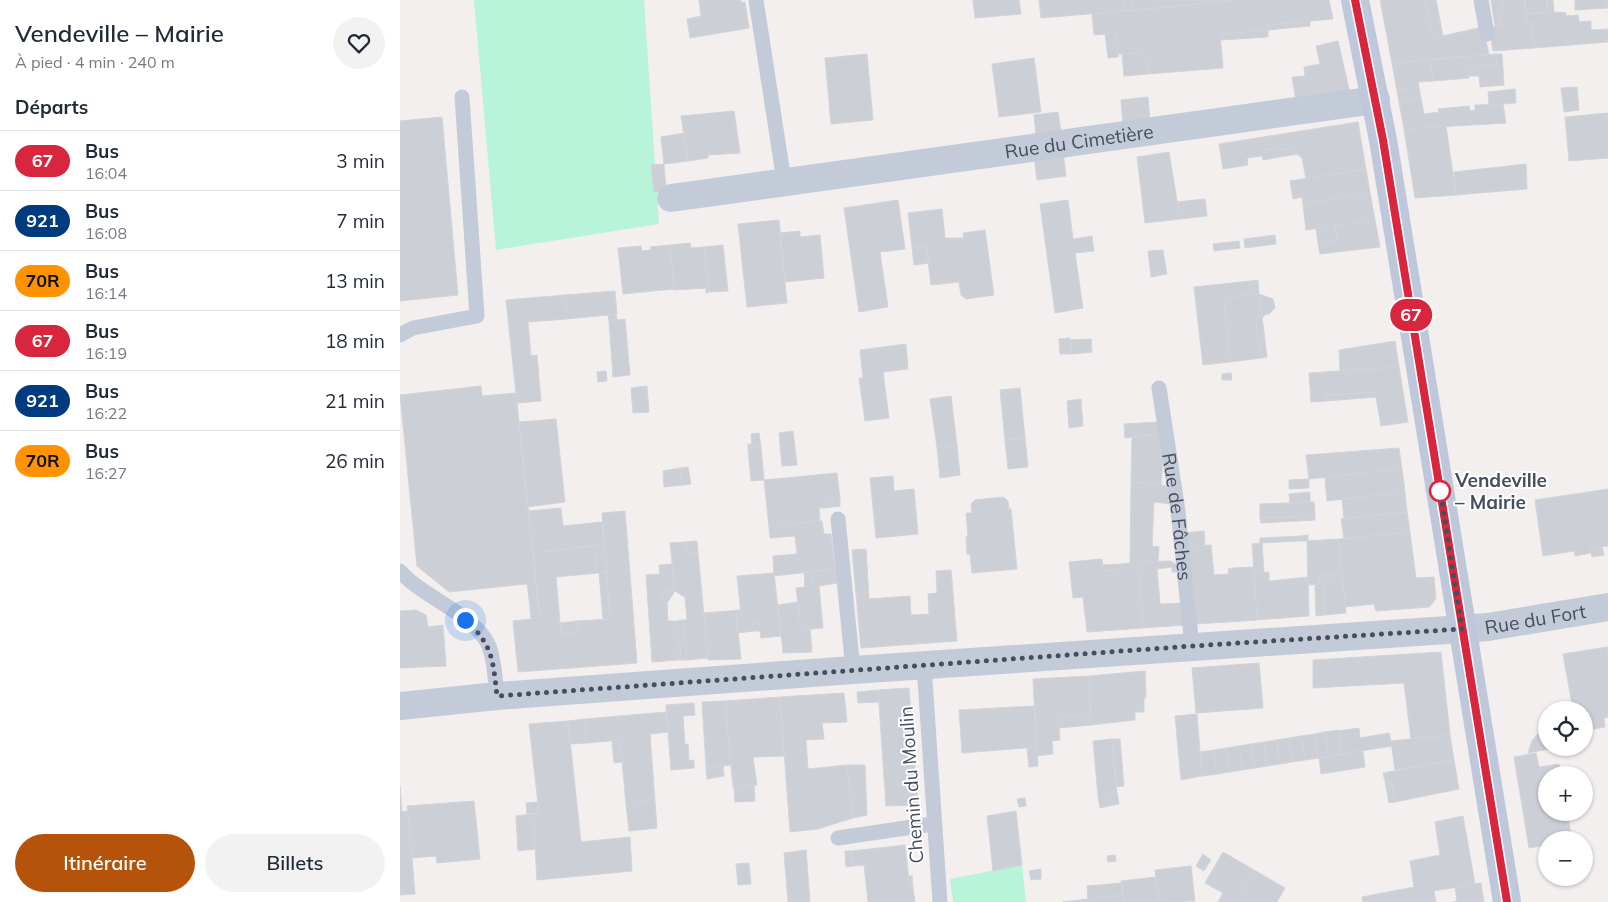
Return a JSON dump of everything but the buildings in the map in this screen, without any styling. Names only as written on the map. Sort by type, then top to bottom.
[{"type":"main road","points":[[1355,0],[1376,100],[1507,902]]},
{"type":"street","name":"Rue du Cimetière","points":[[671,198],[1376,100]]},
{"type":"street","name":"Rue du Fort","points":[[1462,629],[1488,627],[1608,607]]},
{"type":"street","points":[[400,706],[497,696],[852,670],[1462,629]]},
{"type":"lane","points":[[756,0],[784,181]]},
{"type":"lane","points":[[1481,0],[1488,34]]},
{"type":"lane","points":[[400,335],[413,328],[477,316],[462,98]]},
{"type":"lane","name":"Rue de Fâches","points":[[1159,388],[1178,511],[1192,646]]},
{"type":"lane","points":[[838,519],[852,670]]},
{"type":"lane","points":[[400,571],[418,590],[465,620],[478,631],[488,644],[493,658],[497,696]]},
{"type":"lane","name":"Chemin du Moulin","points":[[924,665],[933,824],[940,902]]},
{"type":"lane","points":[[838,838],[933,824]]},
{"type":"green space","points":[[474,0],[644,0],[659,224],[496,250]]},
{"type":"green space","points":[[1022,865],[1026,902],[953,902],[950,879]]},
{"type":"bus line","name":"67","points":[[1355,0],[1364,34],[1383,140],[1507,902]]},
{"type":"place","name":"Vendeville – Mairie","points":[[1440,491]]},
{"type":"route","points":[[465,620],[478,631],[488,644],[493,658],[497,696],[1192,646],[1462,629],[1440,489],[1440,491]]}]
